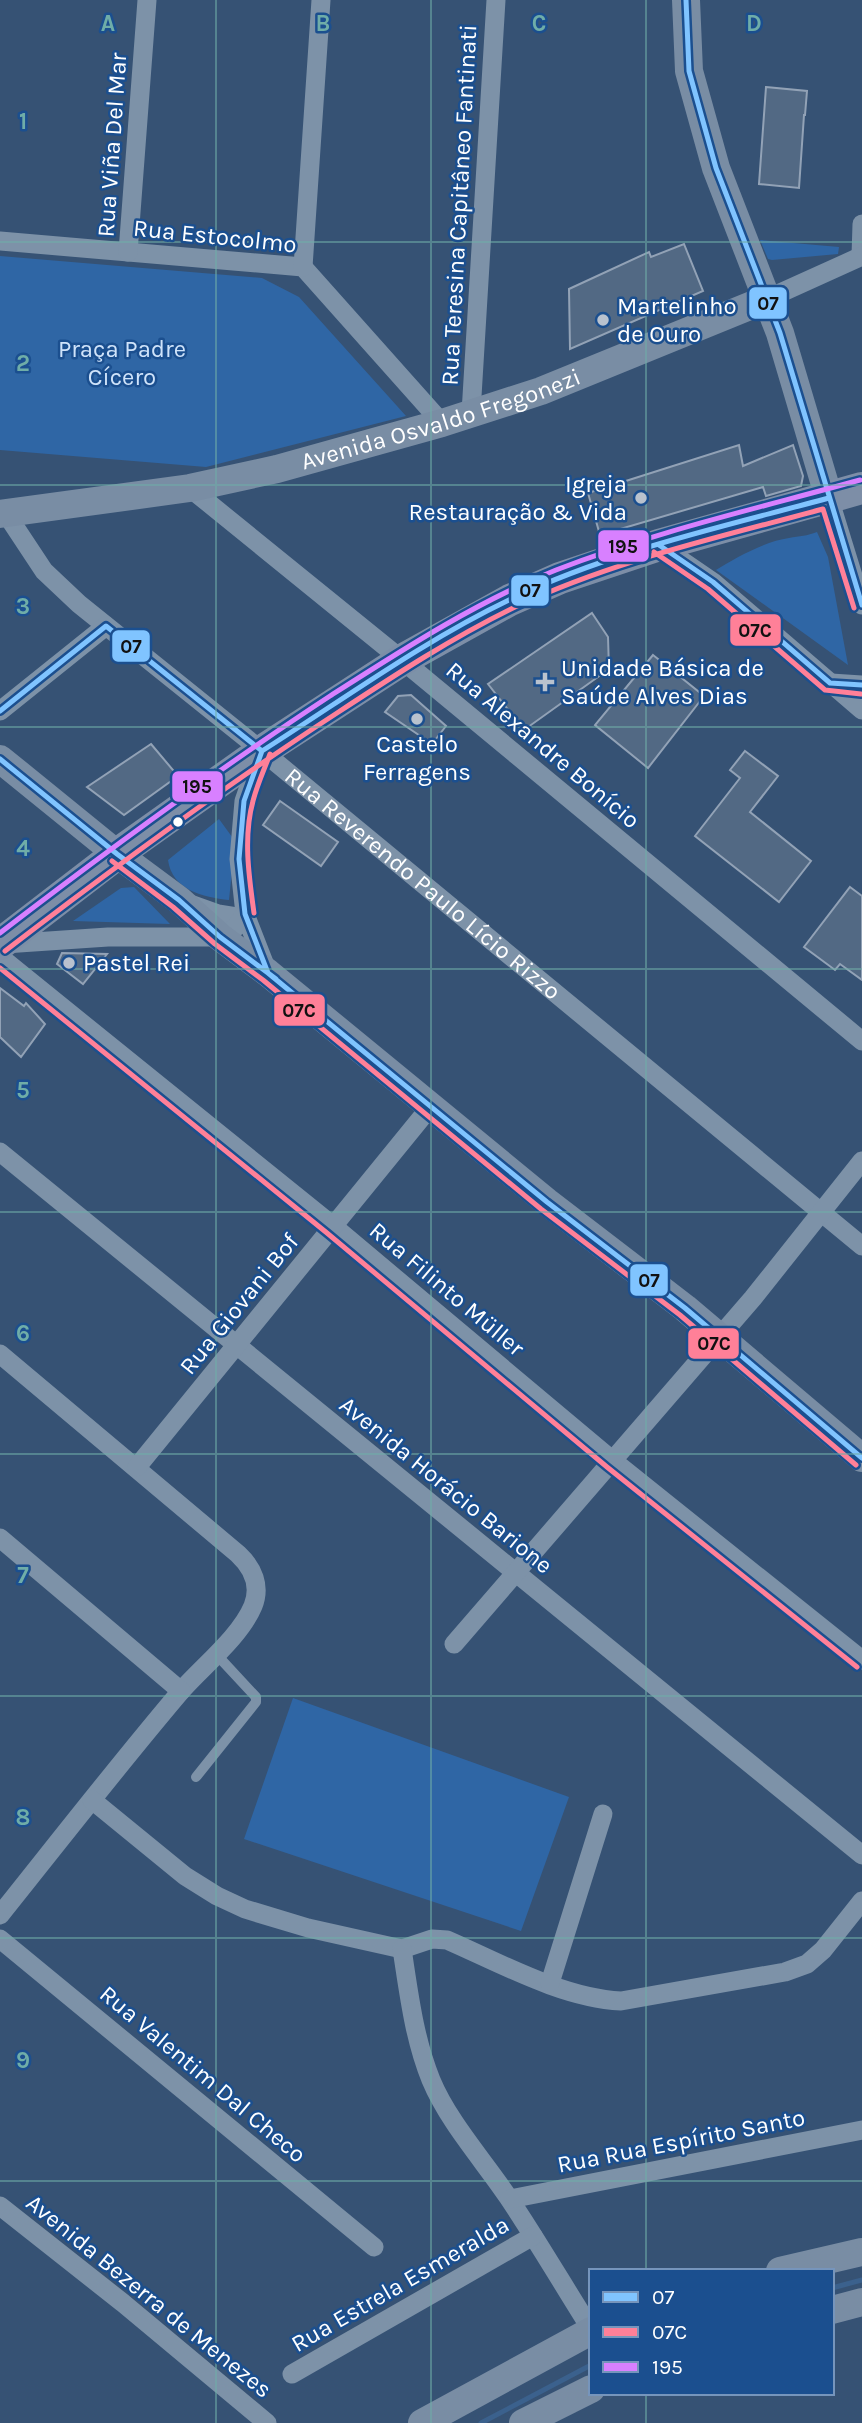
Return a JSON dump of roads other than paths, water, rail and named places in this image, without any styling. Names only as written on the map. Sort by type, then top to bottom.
[{"type":"main road","points":[[0,944],[117,854],[262,751],[402,660],[510,600],[560,578],[659,545],[862,488]]},
{"type":"street","name":"Rua Viña Del Mar","points":[[128,252],[147,0]]},
{"type":"street","points":[[303,267],[321,0]]},
{"type":"street","name":"Rua Teresina Capitâneo Fantinati","points":[[471,413],[496,0]]},
{"type":"street","points":[[686,0],[689,71],[716,168],[780,333],[862,606]]},
{"type":"street","points":[[862,224],[862,256]]},
{"type":"street","name":"Rua Estocolmo","points":[[0,242],[303,267],[442,423]]},
{"type":"street","name":"Avenida Osvaldo Fregonezi","points":[[2,511],[190,488],[277,469],[442,423],[596,370],[767,299],[862,256]]},
{"type":"street","name":"Rua Alexandre Bonício","points":[[190,488],[862,1041]]},
{"type":"street","name":"Rua Reverendo Paulo Lício Rizzo","points":[[2,511],[44,571],[106,626],[262,751],[862,1246]]},
{"type":"street","points":[[659,545],[713,582],[862,710]]},
{"type":"street","points":[[0,710],[106,626]]},
{"type":"street","points":[[830,683],[862,685]]},
{"type":"street","points":[[262,751],[244,801],[239,859],[244,916],[268,973]]},
{"type":"street","points":[[0,759],[117,854],[179,900],[220,937],[268,973],[547,1202],[685,1308],[862,1458]]},
{"type":"street","points":[[179,900],[218,914],[244,916]]},
{"type":"street","points":[[0,944],[108,937],[220,937],[236,927],[244,916]]},
{"type":"street","name":"Rua Filinto Müller","points":[[0,957],[333,1226],[612,1460],[862,1660]]},
{"type":"street","name":"Rua Giovani Bof","points":[[137,1467],[431,1106]]},
{"type":"street","name":"Avenida Horácio Barione","points":[[0,1152],[862,1855]]},
{"type":"street","points":[[454,1644],[753,1298],[862,1161]]},
{"type":"street","points":[[0,1354],[137,1467],[247,1563],[256,1583],[256,1597],[245,1622],[181,1691],[0,1915]]},
{"type":"street","points":[[0,1538],[181,1691]]},
{"type":"street","points":[[92,1800],[185,1876],[217,1896],[245,1909],[402,1949],[432,1939],[447,1940],[591,1998],[621,2001],[785,1972],[807,1964],[823,1950],[862,1901]]},
{"type":"street","points":[[550,1983],[603,1814]]},
{"type":"street","name":"Rua Valentim Dal Checo","points":[[0,1938],[374,2247]]},
{"type":"street","points":[[402,1949],[414,2025],[422,2058],[433,2084],[449,2112],[510,2199],[589,2327]]},
{"type":"street","name":"Rua Rua Espírito Santo","points":[[510,2199],[862,2130]]},
{"type":"street","name":"Avenida Bezerra de Menezes","points":[[0,2206],[123,2303],[267,2423]]},
{"type":"street","name":"Rua Estrela Esmeralda","points":[[292,2374],[533,2236]]},
{"type":"street","points":[[789,2269],[862,2252]]},
{"type":"street","points":[[834,2309],[862,2302]]},
{"type":"street","points":[[422,2423],[589,2331]]},
{"type":"street","points":[[523,2423],[589,2390]]},
{"type":"lane","points":[[196,1777],[256,1702],[256,1697],[216,1653]]},
{"type":"waterway","points":[[834,2287],[862,2280]]},
{"type":"waterway","points":[[481,2423],[589,2366]]},
{"type":"place","name":"Martelinho de Ouro","points":[[603,320]]},
{"type":"place","name":"Igreja Restauração & Vida","points":[[641,498]]},
{"type":"place","name":"Unidade Básica de Saúde Alves Dias","points":[[545,682]]},
{"type":"place","name":"Castelo Ferragens","points":[[417,719]]},
{"type":"place","name":"Pastel Rei","points":[[69,963]]},
{"type":"park label","name":"Praça Padre Cícero","points":[[122,363]]}]
